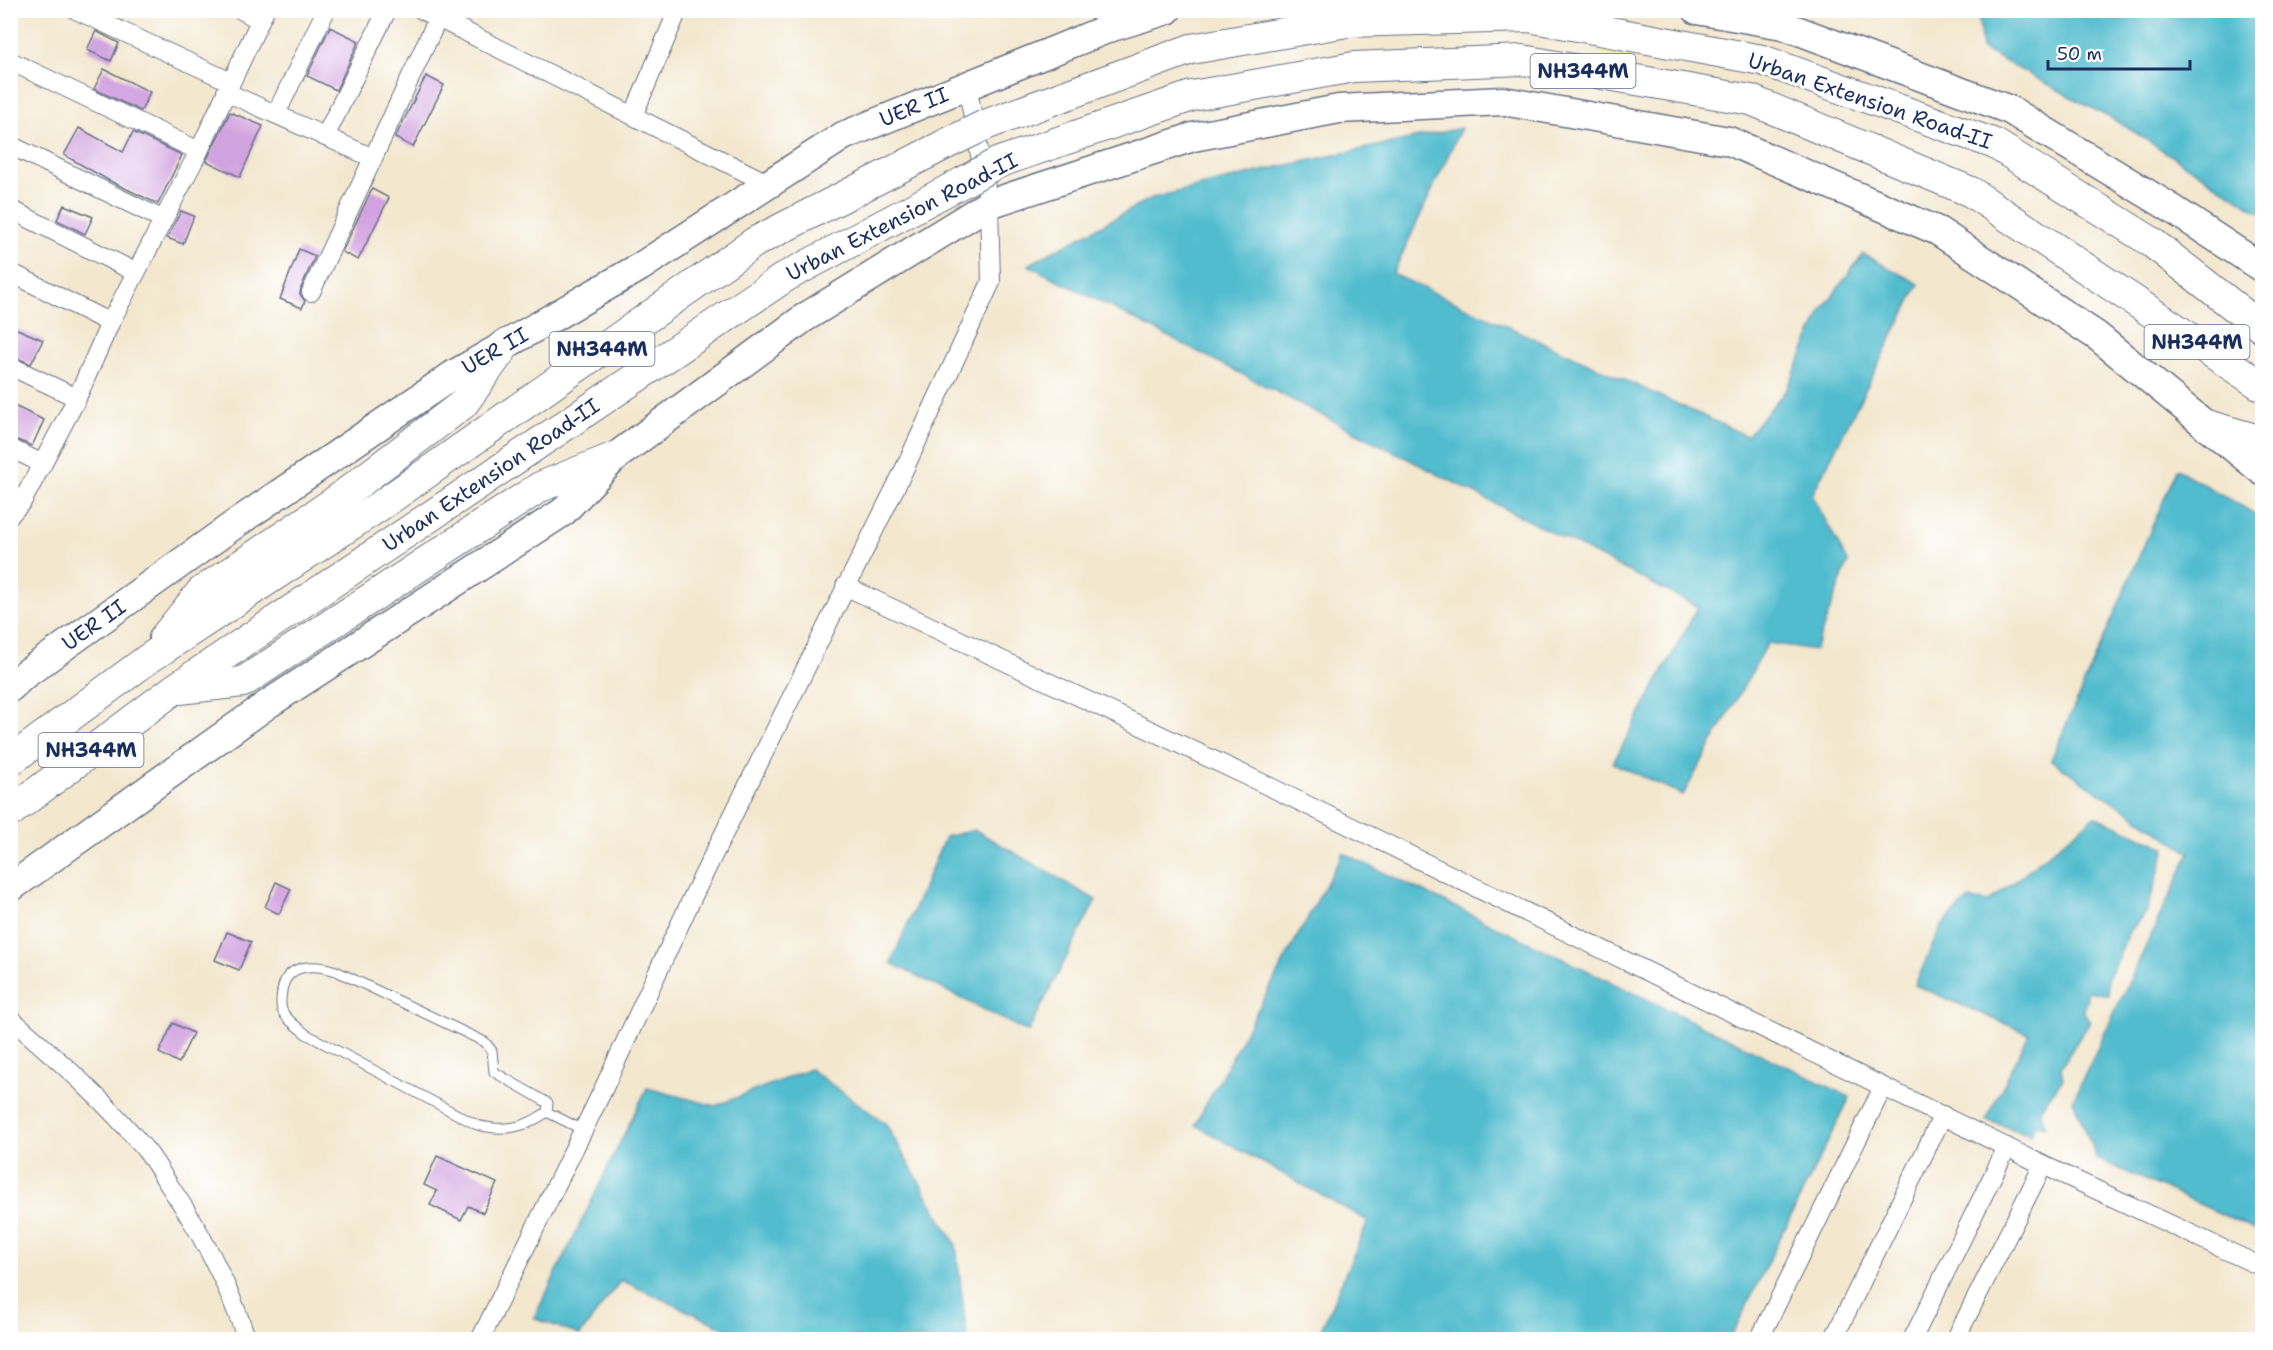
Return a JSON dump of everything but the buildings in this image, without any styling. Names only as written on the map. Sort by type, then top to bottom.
[{"type":"highway","name":"Urban Extension Road-II","points":[[10,761],[148,659],[384,502],[755,242],[980,127],[1191,49],[1347,22],[1529,17],[1762,60],[1995,144],[2150,241],[2262,328]]},
{"type":"highway","name":"Urban Extension Road-II","points":[[10,812],[172,690],[785,277],[981,172],[1192,96],[1354,67],[1522,60],[1751,100],[1971,192],[2262,386]]},
{"type":"highway","points":[[148,659],[201,592],[334,502],[463,404],[506,344]]},
{"type":"highway","points":[[2206,425],[2262,441]]},
{"type":"highway","points":[[172,690],[243,682],[540,487],[615,457]]},
{"type":"main road","name":"UER II","points":[[10,688],[24,675],[238,522],[453,375],[640,267],[843,136],[967,85],[1112,19],[1167,10]]},
{"type":"main road","points":[[1696,10],[1782,25],[2010,110],[2171,208],[2262,268]]},
{"type":"main road","points":[[10,888],[268,704],[563,512],[615,457],[804,318],[989,204],[1193,136],[1339,109],[1503,101],[1729,141],[1938,231],[2097,336],[2262,471]]},
{"type":"street","points":[[76,10],[229,87],[276,114],[373,158]]},
{"type":"street","points":[[10,515],[22,502],[77,398],[110,323],[199,151],[263,15],[241,10]]},
{"type":"street","points":[[276,114],[326,10]]},
{"type":"street","points":[[325,137],[387,10]]},
{"type":"street","points":[[633,116],[678,10]]},
{"type":"street","points":[[311,292],[373,158],[430,14],[769,184]]},
{"type":"street","points":[[10,61],[199,151]]},
{"type":"street","points":[[480,1340],[584,1130],[694,894],[902,474],[991,282],[989,204],[981,172],[980,127],[967,85]]},
{"type":"street","points":[[10,145],[162,219]]},
{"type":"street","points":[[10,209],[135,272]]},
{"type":"street","points":[[10,272],[110,323]]},
{"type":"street","points":[[10,366],[77,398]]},
{"type":"street","points":[[10,448],[43,464]]},
{"type":"street","points":[[845,586],[1262,783],[2043,1165],[2262,1268]]},
{"type":"street","points":[[10,1018],[90,1089],[145,1149],[177,1195],[208,1248],[234,1302],[247,1340]]},
{"type":"street","points":[[1759,1340],[1883,1087]]},
{"type":"street","points":[[1833,1340],[1943,1115]]},
{"type":"street","points":[[1912,1340],[2007,1147]]},
{"type":"street","points":[[1955,1340],[2043,1165]]},
{"type":"lane","points":[[311,966],[336,971],[485,1042],[492,1051],[494,1072],[548,1103],[547,1112],[530,1123],[506,1129],[492,1129],[477,1125],[306,1034],[283,1011],[282,986],[289,975],[299,967],[311,966]]},
{"type":"lane","points":[[547,1112],[584,1130]]},
{"type":"water","points":[[1978,11],[2262,11],[2262,214],[2125,126],[1982,49]]},
{"type":"water","points":[[1461,128],[1393,274],[1747,436],[1787,389],[1822,310],[1863,254],[1919,284],[1812,495],[1848,562],[1815,650],[1768,643],[1683,795],[1613,763],[1698,607],[1028,265],[1152,198],[1283,166]]},
{"type":"water","points":[[2177,469],[2262,518],[2262,1232],[2097,1159],[2073,1100],[2190,853],[2051,760]]},
{"type":"water","points":[[2095,816],[2166,848],[2146,913],[2128,933],[2107,980],[2109,995],[2088,991],[2084,1011],[2090,1021],[2061,1067],[2063,1079],[2040,1109],[2045,1127],[2035,1124],[2031,1135],[1986,1120],[2029,1034],[1915,985],[1941,926],[1969,899],[1989,902]]},
{"type":"water","points":[[975,830],[1096,900],[1028,1032],[891,963],[945,837]]},
{"type":"water","points":[[1343,853],[1850,1097],[1730,1339],[1317,1339],[1368,1221],[1195,1125]]},
{"type":"water","points":[[810,1069],[885,1123],[956,1245],[967,1339],[748,1339],[621,1280],[580,1335],[534,1318],[647,1088],[715,1106]]}]
